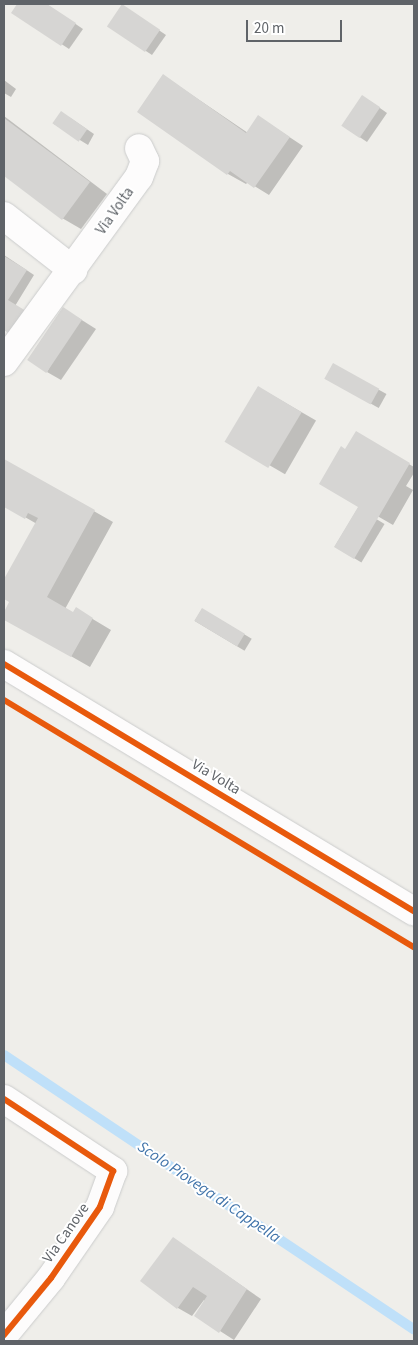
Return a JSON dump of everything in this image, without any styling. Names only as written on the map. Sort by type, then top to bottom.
[{"type":"street","name":"Via Volta","points":[[4,362],[73,270],[139,177],[145,161],[139,148]]},
{"type":"street","points":[[4,216],[73,270]]},
{"type":"street","name":"Via Volta","points":[[4,664],[414,912]]},
{"type":"street","name":"Via Canove","points":[[4,1099],[113,1170],[100,1207],[51,1278],[4,1335]]},
{"type":"building","points":[[17,4],[47,4],[76,23],[61,46],[11,13]]},
{"type":"building","points":[[122,4],[160,30],[145,52],[107,26]]},
{"type":"building","points":[[163,74],[246,133],[258,115],[290,137],[254,188],[230,171],[227,175],[137,112]]},
{"type":"building","points":[[362,95],[380,107],[360,138],[341,126]]},
{"type":"building","points":[[61,111],[87,129],[79,142],[52,123]]},
{"type":"building","points":[[4,118],[90,182],[62,220],[4,176]]},
{"type":"building","points":[[4,256],[27,270],[8,300],[26,311],[11,335],[4,330]]},
{"type":"building","points":[[63,307],[82,320],[46,373],[27,360]]},
{"type":"building","points":[[333,363],[379,389],[371,404],[324,379]]},
{"type":"building","points":[[258,386],[302,412],[268,468],[225,442]]},
{"type":"building","points":[[356,431],[410,463],[354,559],[334,547],[358,507],[319,484],[341,446],[345,449]]},
{"type":"building","points":[[4,459],[95,510],[47,597],[73,612],[76,607],[93,618],[71,657],[4,620],[4,612],[9,602],[4,599],[4,579],[38,518],[28,513],[25,519],[4,507]]},
{"type":"building","points":[[202,608],[245,634],[237,647],[194,621]]},
{"type":"building","points":[[173,1237],[247,1289],[219,1333],[194,1316],[207,1296],[193,1287],[177,1309],[140,1281]]},
{"type":"waterway","name":"Scolo Piovega di Cappella","points":[[4,1055],[414,1329]]},
{"type":"cycle path","points":[[4,664],[414,911]]},
{"type":"cycle path","points":[[4,700],[414,947]]},
{"type":"cycle path","points":[[4,1099],[113,1171],[100,1207],[51,1278],[4,1335]]}]
